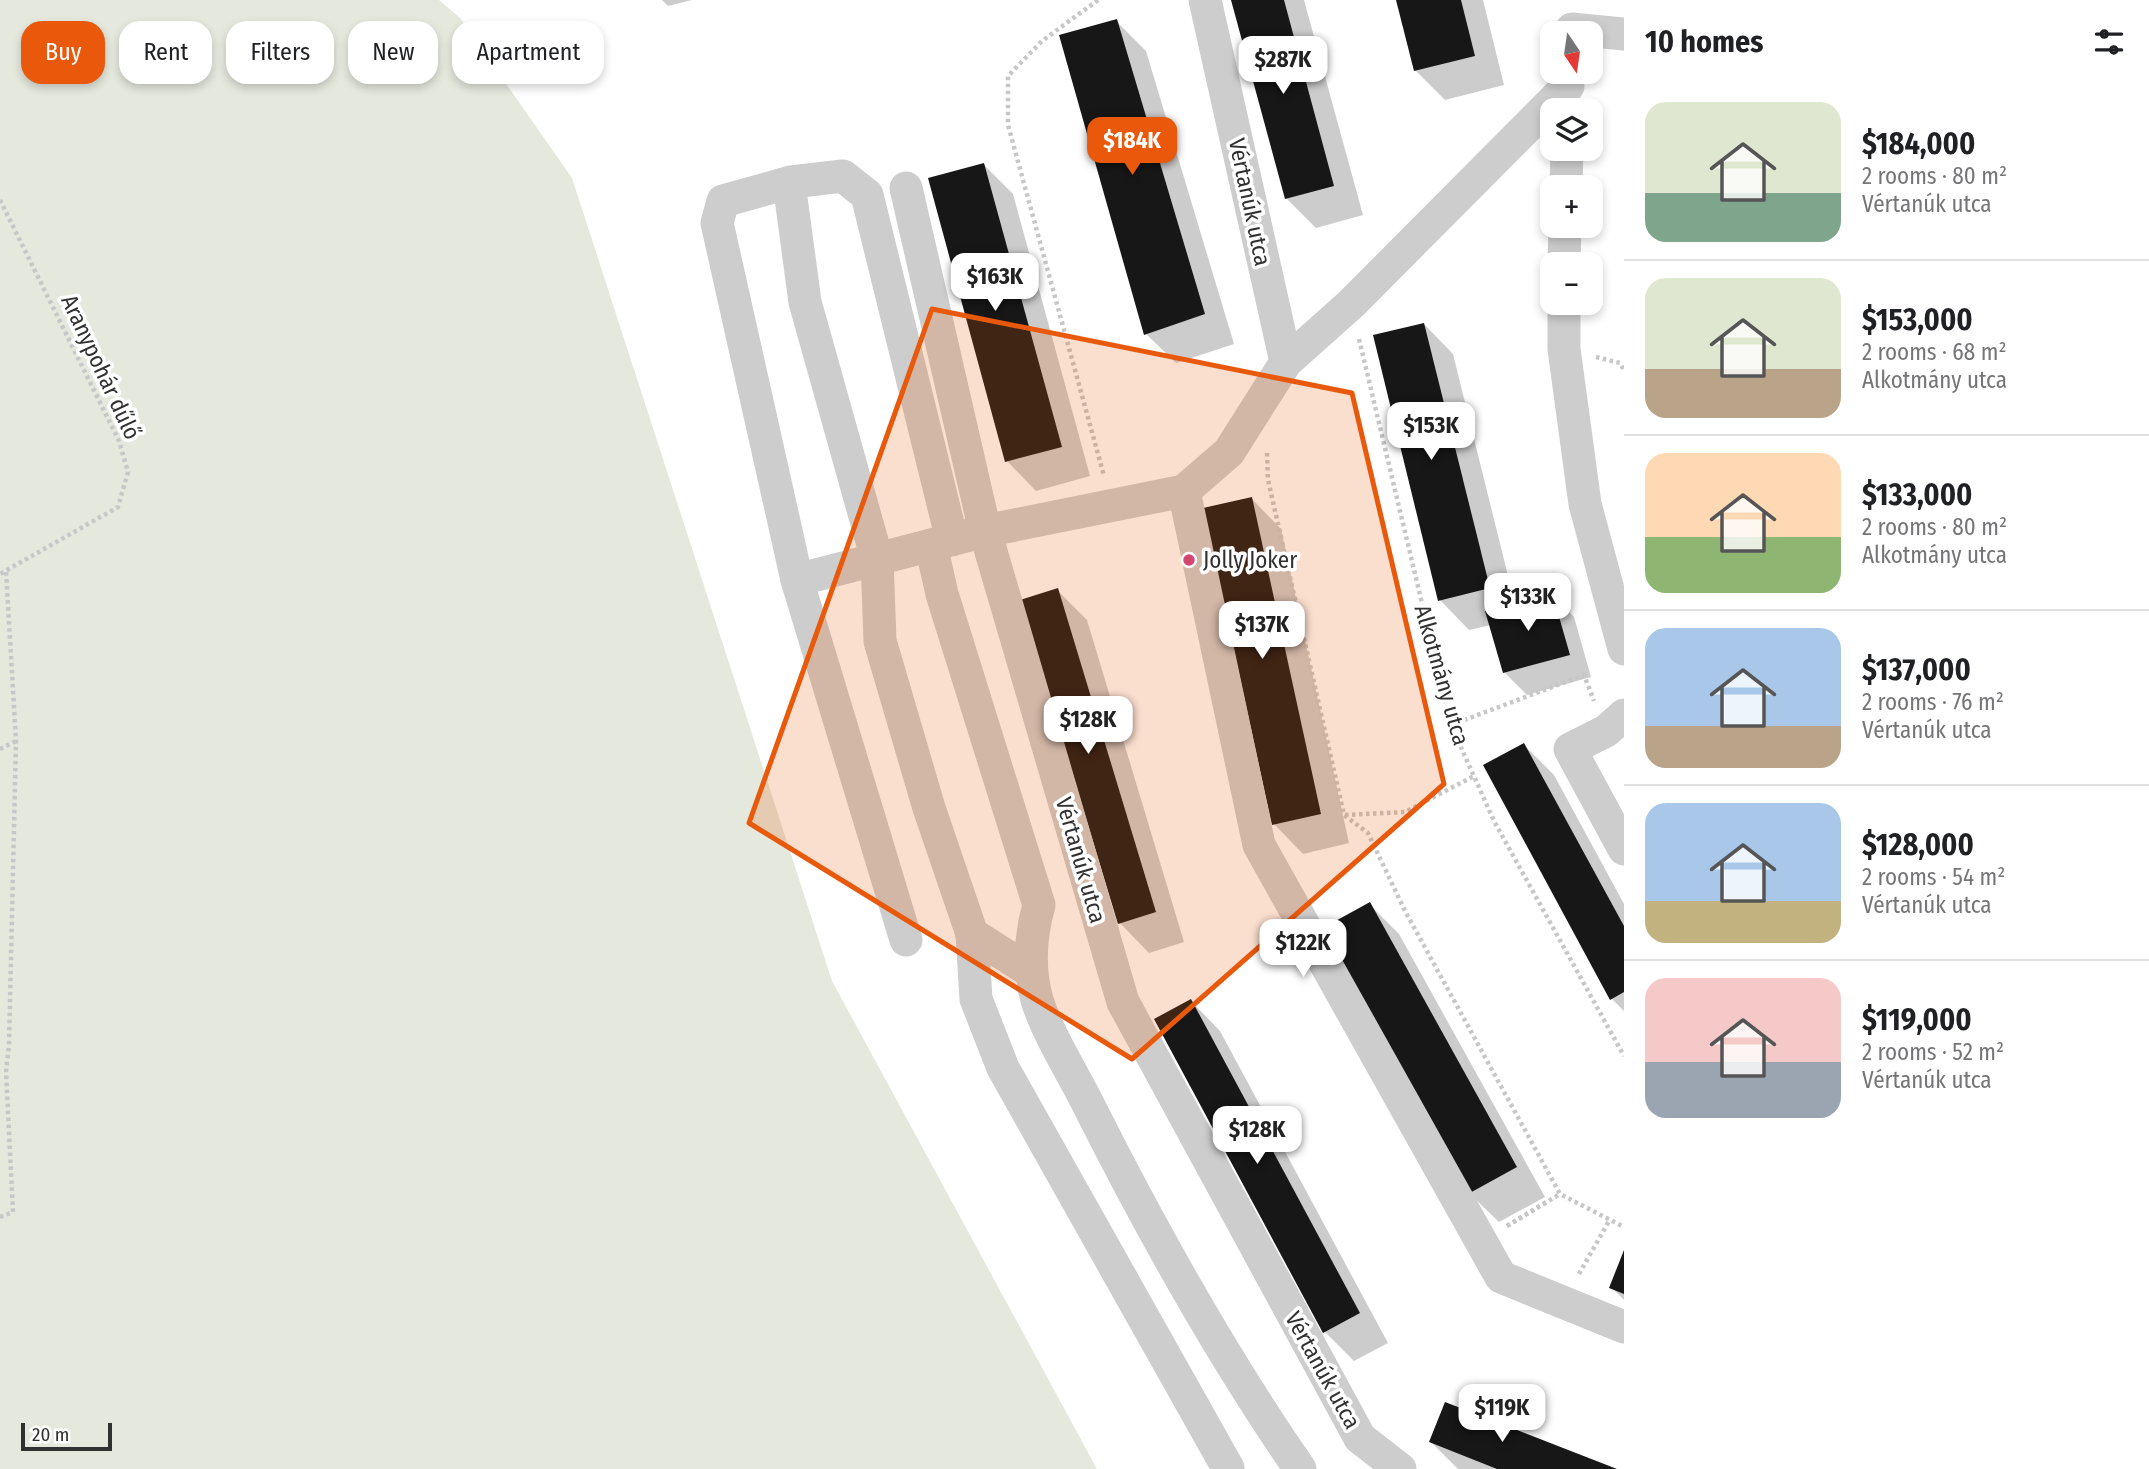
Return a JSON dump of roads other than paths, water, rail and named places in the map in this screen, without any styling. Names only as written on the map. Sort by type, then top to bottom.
[{"type":"street","name":"Vértanúk utca","points":[[1205,0],[1286,362]]},
{"type":"street","points":[[1603,29],[1624,34]]},
{"type":"street","points":[[797,579],[985,531],[1184,491],[1229,452],[1286,362],[1351,304],[1568,89]]},
{"type":"street","points":[[906,940],[797,579],[717,223],[723,201],[789,183],[843,176],[867,195],[942,543],[942,594],[1039,905],[1034,922],[1030,971],[1038,1002],[1116,1159],[1243,1387],[1300,1469]]},
{"type":"street","points":[[789,183],[805,302],[877,559],[880,641],[929,808],[972,934],[976,999],[1003,1068],[1228,1468]]},
{"type":"street","name":"Vértanúk utca","points":[[905,188],[985,531],[1123,1002],[1360,1438],[1400,1469]]},
{"type":"street","points":[[1564,315],[1564,349],[1585,504],[1624,649]]},
{"type":"street","points":[[1184,491],[1259,845],[1487,1238],[1501,1277],[1624,1327]]},
{"type":"street","points":[[1615,723],[1570,749],[1624,849]]},
{"type":"street","points":[[972,934],[1030,971]]},
{"type":"place","name":"Jolly Joker","points":[[1189,560]]}]
